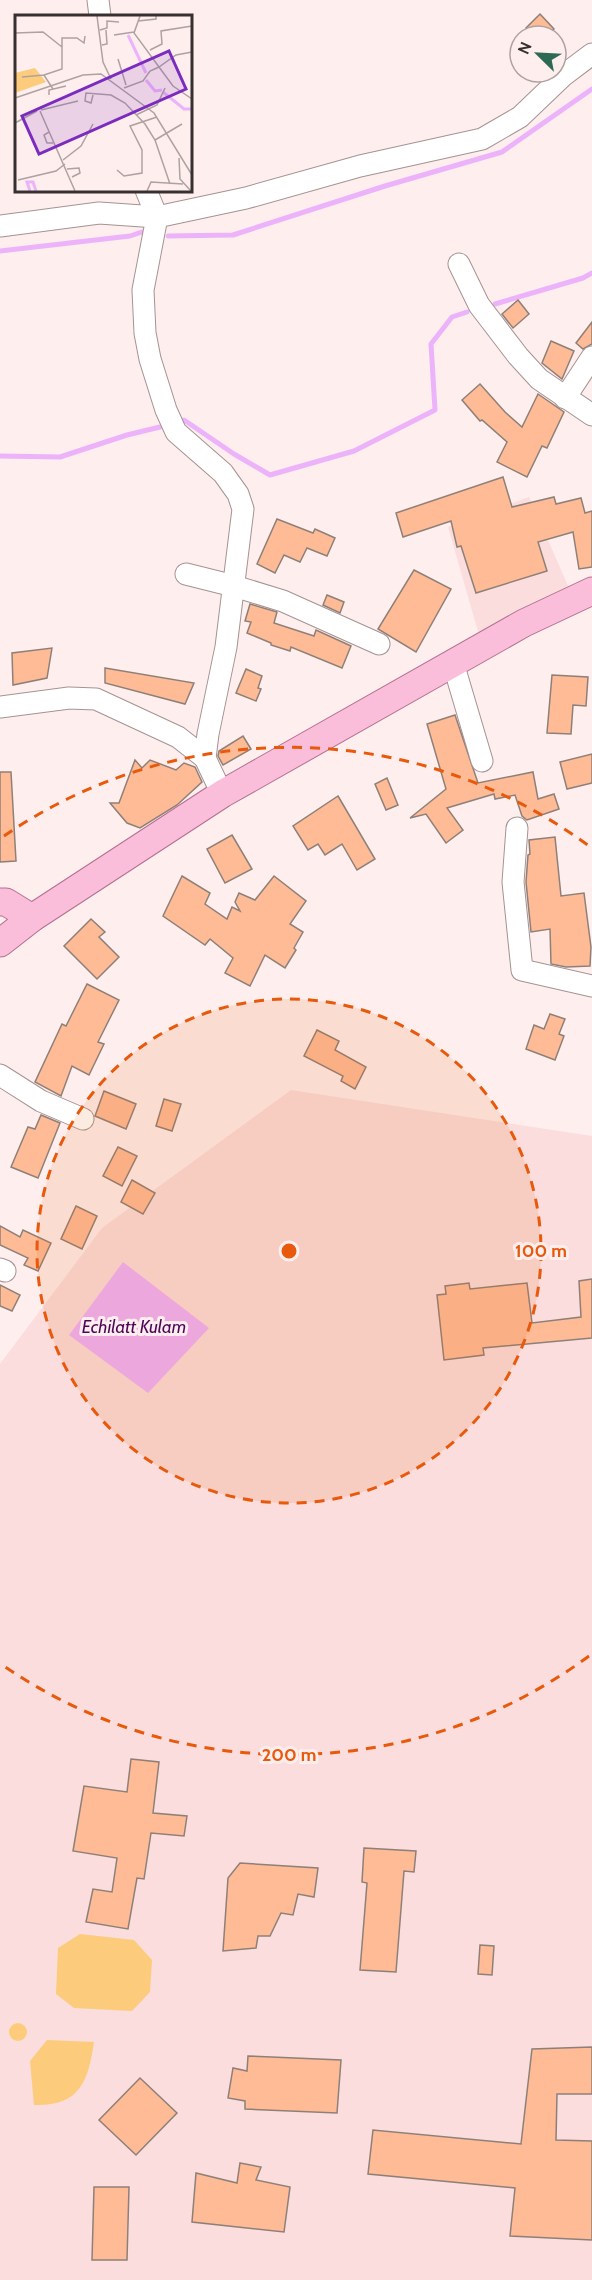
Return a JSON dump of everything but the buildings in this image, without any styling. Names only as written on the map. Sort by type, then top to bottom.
[{"type":"main road","points":[[0,943],[32,918],[222,794],[524,623],[592,591]]},
{"type":"main road","points":[[0,902],[6,902],[32,918]]},
{"type":"street","points":[[98,0],[100,15]]},
{"type":"street","points":[[0,226],[99,213],[157,217],[246,198],[360,166],[482,139],[520,117],[564,75],[592,54]]},
{"type":"street","points":[[147,192],[157,217],[143,290],[150,359],[166,410],[176,432],[223,473],[238,494],[243,509],[226,647],[208,734],[206,758],[222,794]]},
{"type":"street","points":[[459,264],[479,305],[518,356],[539,379],[592,414]]},
{"type":"street","points":[[566,398],[592,357]]},
{"type":"street","points":[[186,574],[283,602],[379,644]]},
{"type":"street","points":[[453,663],[482,761]]},
{"type":"street","points":[[0,707],[69,698],[96,699],[178,737],[206,758]]},
{"type":"street","points":[[517,828],[513,882],[522,970],[592,986]]},
{"type":"street","points":[[0,1075],[41,1101],[83,1119]]},
{"type":"shaded area","points":[[529,497],[569,588],[479,635],[448,527]]},
{"type":"shaded area","points":[[291,1090],[592,1136],[592,2280],[0,2280],[0,1364],[102,1228]]},
{"type":"shaded area","points":[[80,1934],[134,1940],[152,1960],[150,1992],[132,2011],[74,2008],[56,1994],[58,1948]]},
{"type":"shaded area","points":[[18,2023],[24,2026],[27,2032],[24,2038],[18,2041],[12,2038],[9,2032],[12,2026]]},
{"type":"shaded area","points":[[47,2040],[94,2042],[92,2057],[84,2080],[71,2096],[62,2101],[34,2105],[30,2061]]},
{"type":"water","name":"Echilatt Kulam","points":[[123,1262],[209,1328],[148,1393],[69,1335]]},
{"type":"waterway","points":[[168,236],[233,235],[385,186],[502,152],[592,89]]},
{"type":"waterway","points":[[0,251],[130,236],[142,232]]},
{"type":"waterway","points":[[495,304],[583,278],[592,273]]},
{"type":"waterway","points":[[180,422],[184,420],[270,475],[354,451],[435,410],[431,344],[452,317],[467,312]]},
{"type":"waterway","points":[[0,456],[60,457],[127,435],[160,427]]}]
